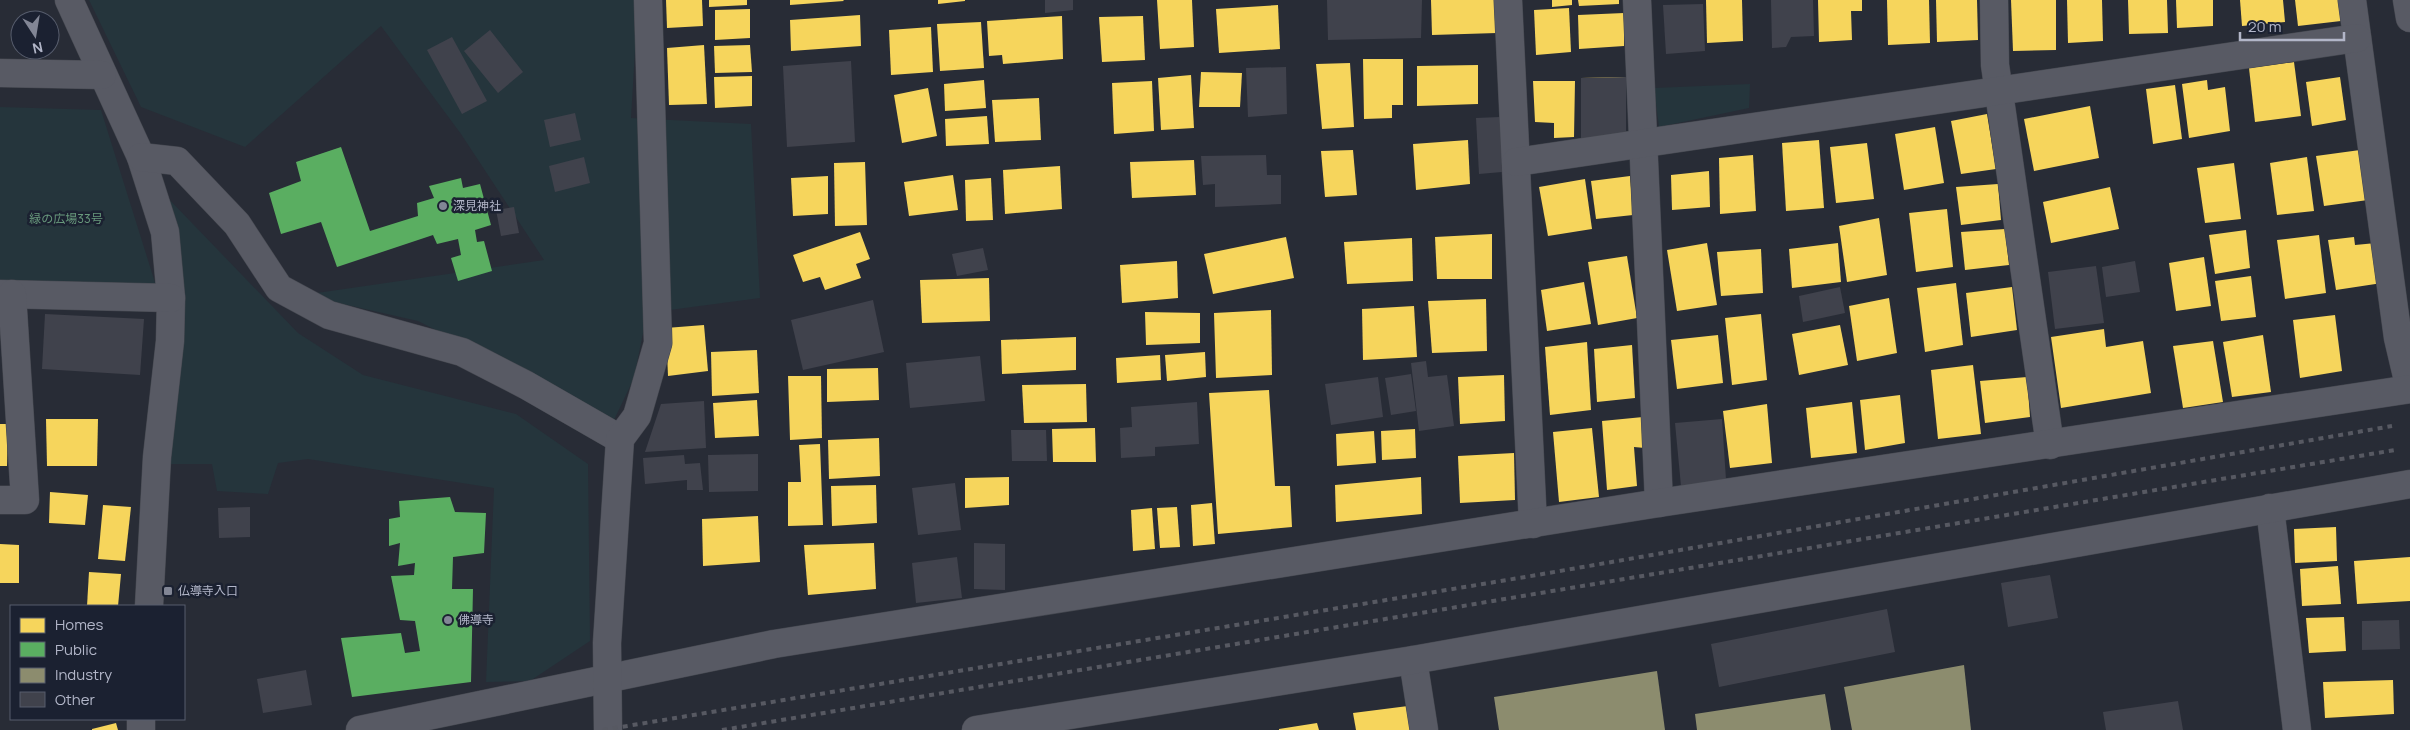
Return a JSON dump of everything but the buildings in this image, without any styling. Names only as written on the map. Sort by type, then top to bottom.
[{"type":"street","points":[[69,0],[141,157],[165,232],[171,298],[170,341],[152,518],[149,605]]},
{"type":"street","points":[[608,730],[606,679],[620,439],[637,416],[658,343],[648,0]]},
{"type":"street","points":[[1508,0],[1533,524]]},
{"type":"street","points":[[1637,0],[1641,144],[1658,503]]},
{"type":"street","points":[[1994,0],[1995,64],[2050,445]]},
{"type":"street","points":[[360,730],[774,644],[1658,503],[2410,389],[2398,338],[2352,0]]},
{"type":"street","points":[[2407,0],[2410,18]]},
{"type":"street","points":[[1516,162],[2357,38]]},
{"type":"street","points":[[0,72],[102,75]]},
{"type":"street","points":[[141,157],[177,161],[237,224],[279,288],[329,315],[462,352],[526,385],[620,439]]},
{"type":"street","points":[[0,500],[25,500],[6,294],[171,298]]},
{"type":"street","points":[[976,730],[1413,660],[2410,484]]},
{"type":"street","points":[[2270,508],[2297,730]]},
{"type":"street","points":[[1413,660],[1424,730]]},
{"type":"green space","points":[[89,0],[638,0],[631,118],[751,124],[760,298],[647,313],[634,378],[614,420],[418,321],[303,295],[544,260],[461,134],[381,26],[245,147],[141,107]]},
{"type":"green space","points":[[1750,84],[1749,108],[1659,127],[1654,88]]},
{"type":"green space","name":"緑の広場33号","points":[[0,107],[101,110],[157,289],[0,284]]},
{"type":"green space","points":[[163,193],[298,333],[363,375],[516,414],[588,464],[590,641],[530,681],[486,682],[494,488],[308,459],[278,463],[268,494],[217,491],[212,464],[168,464]]},
{"type":"railway","points":[[603,730],[1537,575],[2392,426]]},
{"type":"railway","points":[[722,730],[2395,450]]},
{"type":"place","name":"深見神社","points":[[443,206]]},
{"type":"place","name":"仏導寺入口","points":[[168,591]]},
{"type":"place","name":"佛導寺","points":[[448,620]]}]
